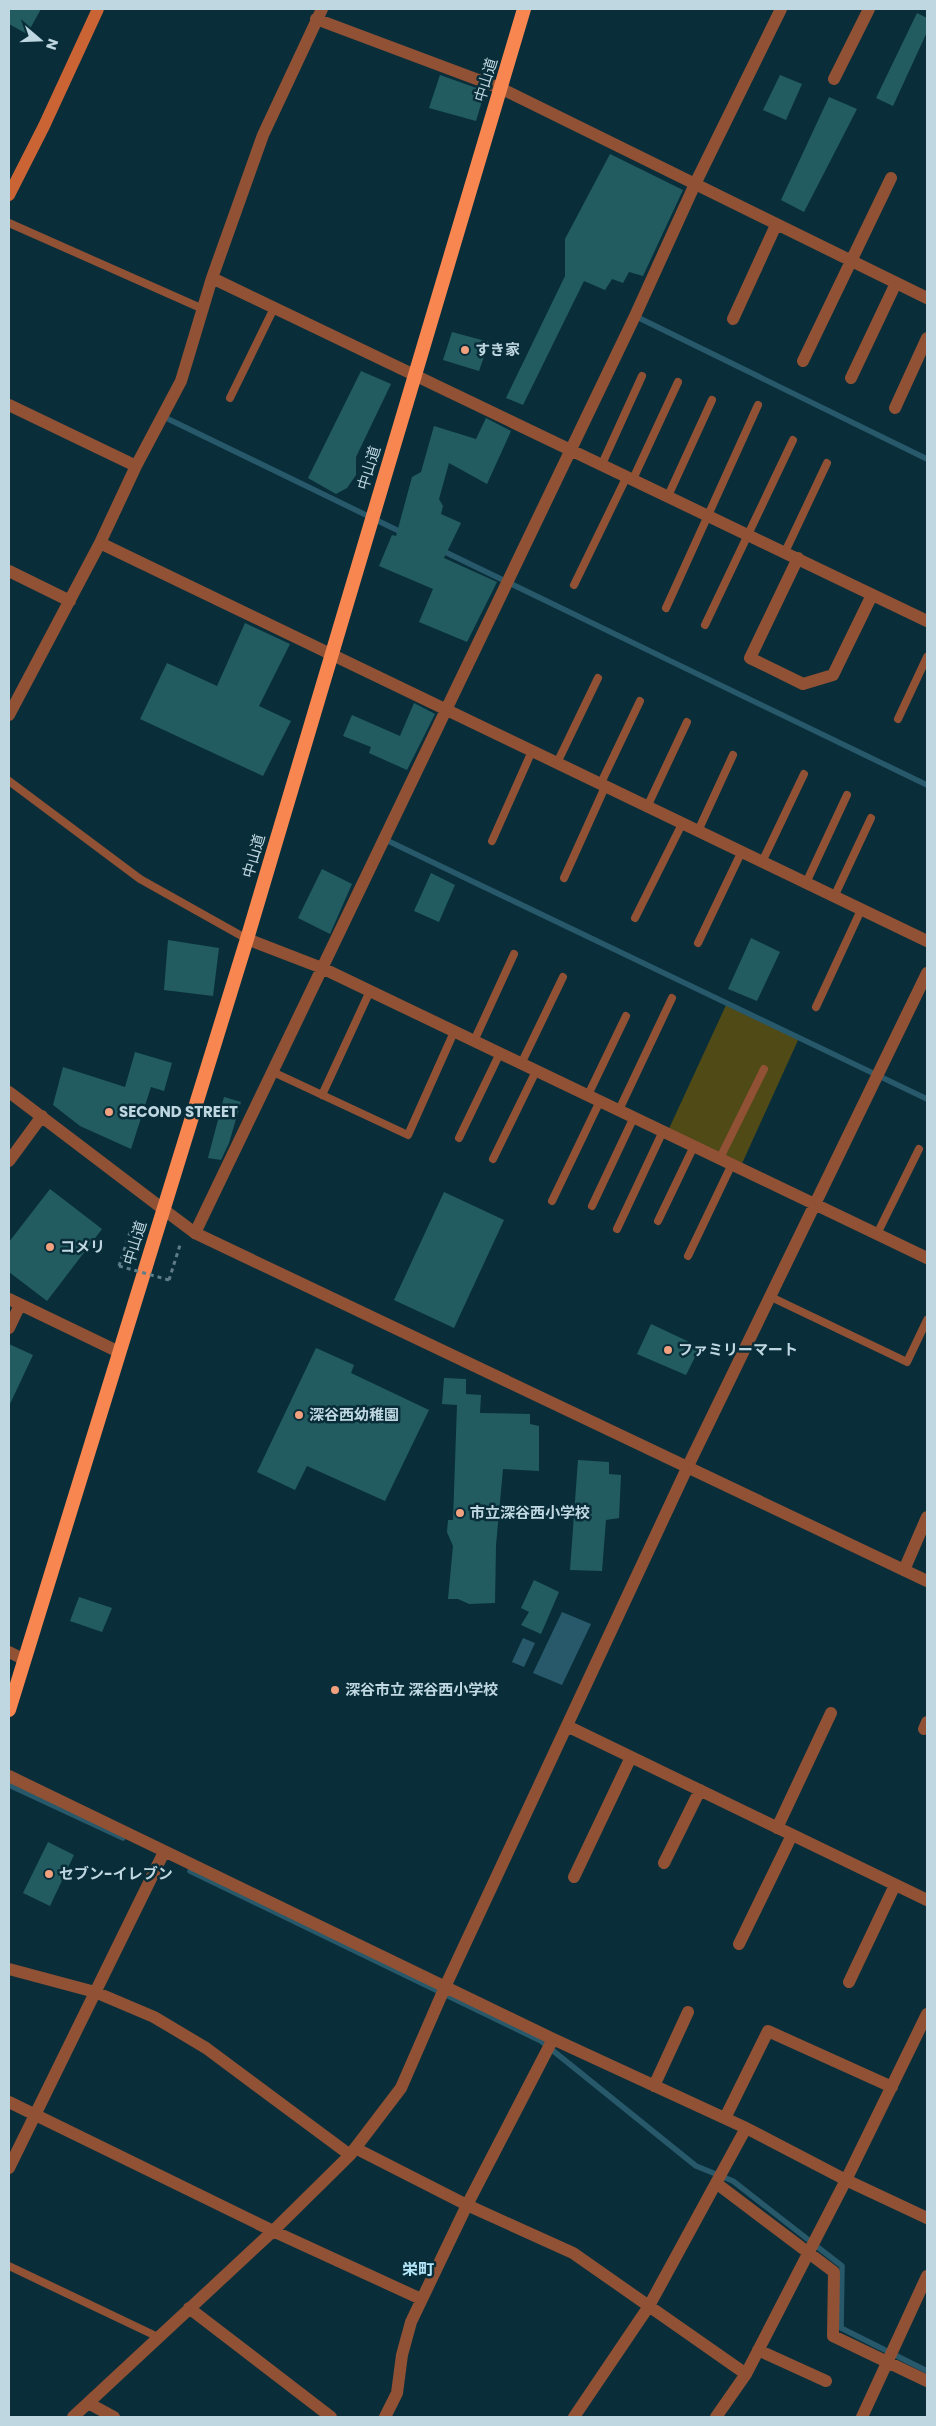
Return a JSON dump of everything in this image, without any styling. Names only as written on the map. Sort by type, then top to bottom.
[{"type":"highway","name":"中山道","points":[[9,1710],[247,939],[524,9]]},
{"type":"main road","points":[[9,195],[44,126],[98,9]]},
{"type":"street","points":[[195,1233],[571,449],[695,184],[781,9]]},
{"type":"street","points":[[834,79],[869,9]]},
{"type":"street","points":[[9,715],[12,702],[70,601],[136,466],[181,381],[212,278],[263,134],[320,11],[500,88],[927,298]]},
{"type":"street","points":[[804,361],[891,178]]},
{"type":"street","points":[[733,319],[776,224]]},
{"type":"street","points":[[212,278],[927,621]]},
{"type":"street","points":[[851,378],[896,283]]},
{"type":"street","points":[[895,408],[927,338]]},
{"type":"street","points":[[9,405],[136,466]]},
{"type":"street","points":[[100,543],[927,941]]},
{"type":"street","points":[[798,558],[750,658],[803,684],[833,675],[872,594]]},
{"type":"street","points":[[9,571],[70,601]]},
{"type":"street","points":[[247,939],[322,968],[927,1258]]},
{"type":"street","points":[[73,2417],[273,2231],[353,2151],[401,2088],[445,1987],[688,1466],[927,972]]},
{"type":"street","points":[[9,1092],[195,1233],[927,1581]]},
{"type":"street","points":[[9,1161],[42,1116]]},
{"type":"street","points":[[9,1328],[14,1302],[118,1352]]},
{"type":"street","points":[[904,1570],[927,1517]]},
{"type":"street","points":[[9,1652],[25,1660]]},
{"type":"street","points":[[777,1828],[831,1713]]},
{"type":"street","points":[[567,1726],[927,1900]]},
{"type":"street","points":[[574,1877],[631,1757]]},
{"type":"street","points":[[9,1776],[552,2039],[746,2128],[846,2180],[927,2218]]},
{"type":"street","points":[[664,1863],[700,1790]]},
{"type":"street","points":[[739,1944],[792,1835]]},
{"type":"street","points":[[9,2168],[164,1852]]},
{"type":"street","points":[[849,1982],[895,1885]]},
{"type":"street","points":[[9,1969],[95,1992],[154,2017],[206,2048],[353,2151],[573,2253],[746,2374]]},
{"type":"street","points":[[654,2086],[688,2012]]},
{"type":"street","points":[[716,2417],[746,2374],[846,2180],[927,2014]]},
{"type":"street","points":[[725,2118],[768,2031],[892,2087]]},
{"type":"street","points":[[384,2417],[397,2393],[402,2354],[411,2322],[421,2299],[552,2039]]},
{"type":"street","points":[[9,2102],[273,2231],[421,2299]]},
{"type":"street","points":[[574,2417],[649,2306],[746,2128]]},
{"type":"street","points":[[716,2183],[834,2272],[833,2336],[927,2381]]},
{"type":"street","points":[[862,2417],[927,2276]]},
{"type":"street","points":[[190,2308],[331,2417]]},
{"type":"street","points":[[758,2350],[826,2381]]},
{"type":"street","points":[[88,2403],[114,2417]]},
{"type":"lane","points":[[9,224],[203,308]]},
{"type":"lane","points":[[230,398],[274,308]]},
{"type":"lane","points":[[602,464],[642,376]]},
{"type":"lane","points":[[574,584],[678,382]]},
{"type":"lane","points":[[668,496],[712,400]]},
{"type":"lane","points":[[666,608],[758,404]]},
{"type":"lane","points":[[705,625],[793,440]]},
{"type":"lane","points":[[785,552],[827,463]]},
{"type":"lane","points":[[898,719],[927,657]]},
{"type":"lane","points":[[557,763],[598,678]]},
{"type":"lane","points":[[564,878],[640,700]]},
{"type":"lane","points":[[647,807],[687,722]]},
{"type":"lane","points":[[492,841],[532,751]]},
{"type":"lane","points":[[698,831],[733,755]]},
{"type":"lane","points":[[762,862],[804,774]]},
{"type":"lane","points":[[9,781],[140,879],[247,939]]},
{"type":"lane","points":[[806,884],[848,795]]},
{"type":"lane","points":[[834,897],[871,818]]},
{"type":"lane","points":[[635,918],[682,824]]},
{"type":"lane","points":[[698,943],[741,852]]},
{"type":"lane","points":[[816,1007],[862,910]]},
{"type":"lane","points":[[474,1041],[514,954]]},
{"type":"lane","points":[[521,1064],[563,976]]},
{"type":"lane","points":[[322,1095],[370,992]]},
{"type":"lane","points":[[619,1110],[672,998]]},
{"type":"lane","points":[[588,1095],[626,1016]]},
{"type":"lane","points":[[273,1072],[408,1134],[454,1032]]},
{"type":"lane","points":[[459,1138],[500,1054]]},
{"type":"lane","points":[[720,1158],[764,1069]]},
{"type":"lane","points":[[493,1159],[536,1071]]},
{"type":"lane","points":[[552,1201],[600,1101]]},
{"type":"lane","points":[[592,1206],[634,1117]]},
{"type":"lane","points":[[617,1229],[663,1131]]},
{"type":"lane","points":[[658,1221],[694,1146]]},
{"type":"lane","points":[[877,1234],[919,1149]]},
{"type":"lane","points":[[688,1256],[732,1164]]},
{"type":"lane","points":[[770,1297],[907,1362],[927,1320]]},
{"type":"lane","points":[[9,2266],[158,2337]]},
{"type":"path","points":[[131,1229],[119,1266],[170,1280],[180,1246]]},
{"type":"shaded area","points":[[727,1003],[799,1038],[740,1168],[667,1133]]},
{"type":"water","points":[[562,1612],[591,1624],[562,1685],[533,1673]]},
{"type":"water","points":[[523,1638],[535,1643],[524,1667],[512,1662]]},
{"type":"building","points":[[9,9],[41,9],[27,34],[9,24]]},
{"type":"building","points":[[917,13],[927,18],[927,32],[893,106],[876,98]]},
{"type":"building","points":[[440,75],[485,91],[476,121],[429,108]]},
{"type":"building","points":[[780,75],[802,84],[786,120],[763,110]]},
{"type":"building","points":[[829,97],[857,109],[804,212],[781,200]]},
{"type":"building","points":[[610,154],[683,190],[643,276],[629,272],[623,283],[612,279],[605,290],[584,281],[523,405],[506,398],[565,276],[565,239]]},
{"type":"building","points":[[452,332],[489,342],[479,371],[443,360]]},
{"type":"building","points":[[361,371],[391,384],[356,457],[356,475],[347,488],[336,494],[308,478]]},
{"type":"building","points":[[486,418],[511,431],[487,484],[449,463],[439,499],[443,506],[441,514],[461,523],[444,558],[497,582],[467,642],[419,622],[433,589],[379,566],[392,535],[396,536],[412,477],[421,472],[434,426],[476,439]]},
{"type":"building","points":[[245,623],[290,644],[259,706],[291,721],[263,776],[140,719],[167,663],[217,686]]},
{"type":"building","points":[[414,703],[435,714],[407,770],[369,753],[371,747],[343,736],[352,715],[400,736]]},
{"type":"building","points":[[322,869],[352,884],[330,934],[298,918]]},
{"type":"building","points":[[431,873],[455,885],[439,922],[414,911]]},
{"type":"building","points":[[751,938],[780,952],[757,1001],[728,989]]},
{"type":"building","points":[[168,940],[219,948],[213,996],[164,990]]},
{"type":"building","points":[[135,1052],[172,1063],[164,1091],[151,1087],[131,1149],[80,1126],[53,1105],[63,1067],[125,1087]]},
{"type":"building","points":[[224,1097],[241,1102],[229,1143],[221,1160],[208,1158]]},
{"type":"building","points":[[50,1189],[102,1229],[47,1301],[9,1272],[9,1242]]},
{"type":"building","points":[[444,1192],[504,1220],[454,1328],[394,1300]]},
{"type":"building","name":"ファミリーマート","points":[[651,1324],[700,1347],[686,1375],[637,1354]]},
{"type":"building","points":[[9,1344],[33,1355],[9,1406]]},
{"type":"building","points":[[316,1348],[354,1365],[351,1373],[429,1410],[385,1501],[307,1466],[295,1490],[257,1472]]},
{"type":"building","points":[[444,1378],[466,1379],[466,1394],[481,1395],[480,1413],[530,1414],[530,1424],[539,1426],[539,1471],[503,1469],[496,1545],[495,1603],[469,1604],[458,1599],[448,1599],[453,1546],[447,1532],[448,1520],[453,1520],[457,1405],[442,1404]]},
{"type":"building","points":[[578,1460],[609,1462],[609,1474],[621,1475],[619,1518],[606,1520],[602,1571],[570,1570]]},
{"type":"building","points":[[534,1580],[559,1592],[541,1634],[521,1625],[529,1612],[521,1608]]},
{"type":"building","points":[[79,1597],[112,1608],[102,1632],[70,1621]]},
{"type":"building","name":"セブン-イレブン","points":[[48,1842],[74,1855],[50,1906],[23,1893]]},
{"type":"waterway","points":[[635,316],[927,459]]},
{"type":"waterway","points":[[162,416],[403,533]]},
{"type":"waterway","points":[[441,550],[927,785]]},
{"type":"waterway","points":[[384,839],[927,1099]]},
{"type":"waterway","points":[[9,1785],[123,1838]]},
{"type":"waterway","points":[[190,1871],[541,2041],[696,2166],[733,2181],[842,2266],[841,2328],[927,2371]]},
{"type":"place","name":"すき家","points":[[465,350]]},
{"type":"place","name":"SECOND STREET","points":[[109,1112]]},
{"type":"place","name":"コメリ","points":[[50,1247]]},
{"type":"place","name":"ファミリーマート","points":[[668,1350]]},
{"type":"place","name":"深谷西幼稚園","points":[[299,1415]]},
{"type":"place","name":"市立深谷西小学校","points":[[460,1513]]},
{"type":"place","name":"深谷市立 深谷西小学校","points":[[335,1690]]},
{"type":"place","name":"セブン-イレブン","points":[[49,1874]]},
{"type":"district","name":"栄町","points":[[418,2269]]}]
